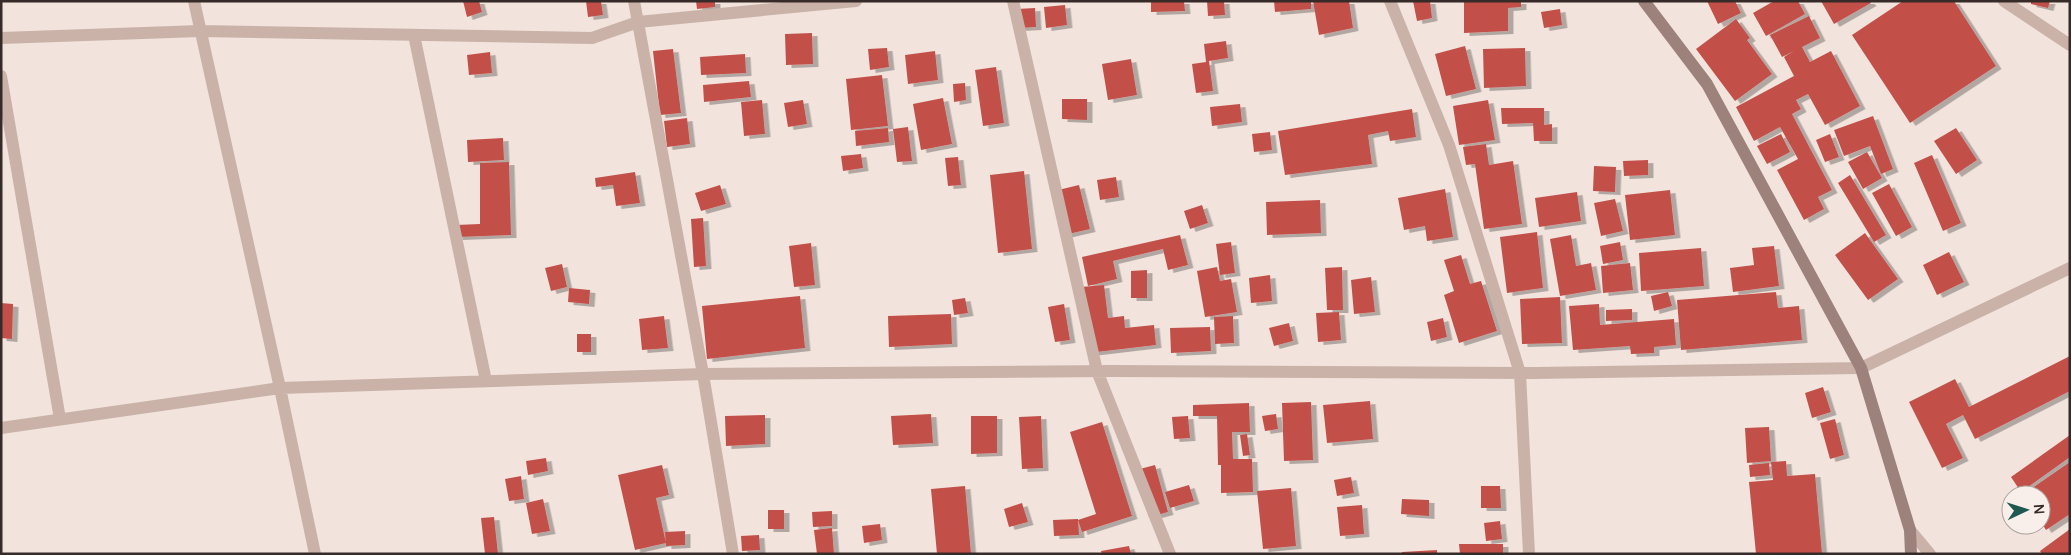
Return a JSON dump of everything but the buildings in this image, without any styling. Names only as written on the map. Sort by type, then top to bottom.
[{"type":"street","points":[[194,1],[315,554]]},
{"type":"street","points":[[634,1],[703,374],[733,554]]},
{"type":"street","points":[[1,38],[200,31],[592,38],[638,22],[856,1]]},
{"type":"street","points":[[1013,1],[1097,371],[1170,554]]},
{"type":"street","points":[[1390,1],[1449,144],[1520,373],[1529,554]]},
{"type":"street","points":[[1644,1],[1707,84],[1862,368],[1910,530],[1911,554]]},
{"type":"street","points":[[2004,1],[2070,45]]},
{"type":"street","points":[[414,35],[486,381]]},
{"type":"street","points":[[1,76],[60,419]]},
{"type":"street","points":[[1,428],[280,388],[703,374],[1097,371],[1520,373],[1862,368],[2070,268]]},
{"type":"street","points":[[1910,530],[1930,554]]}]
